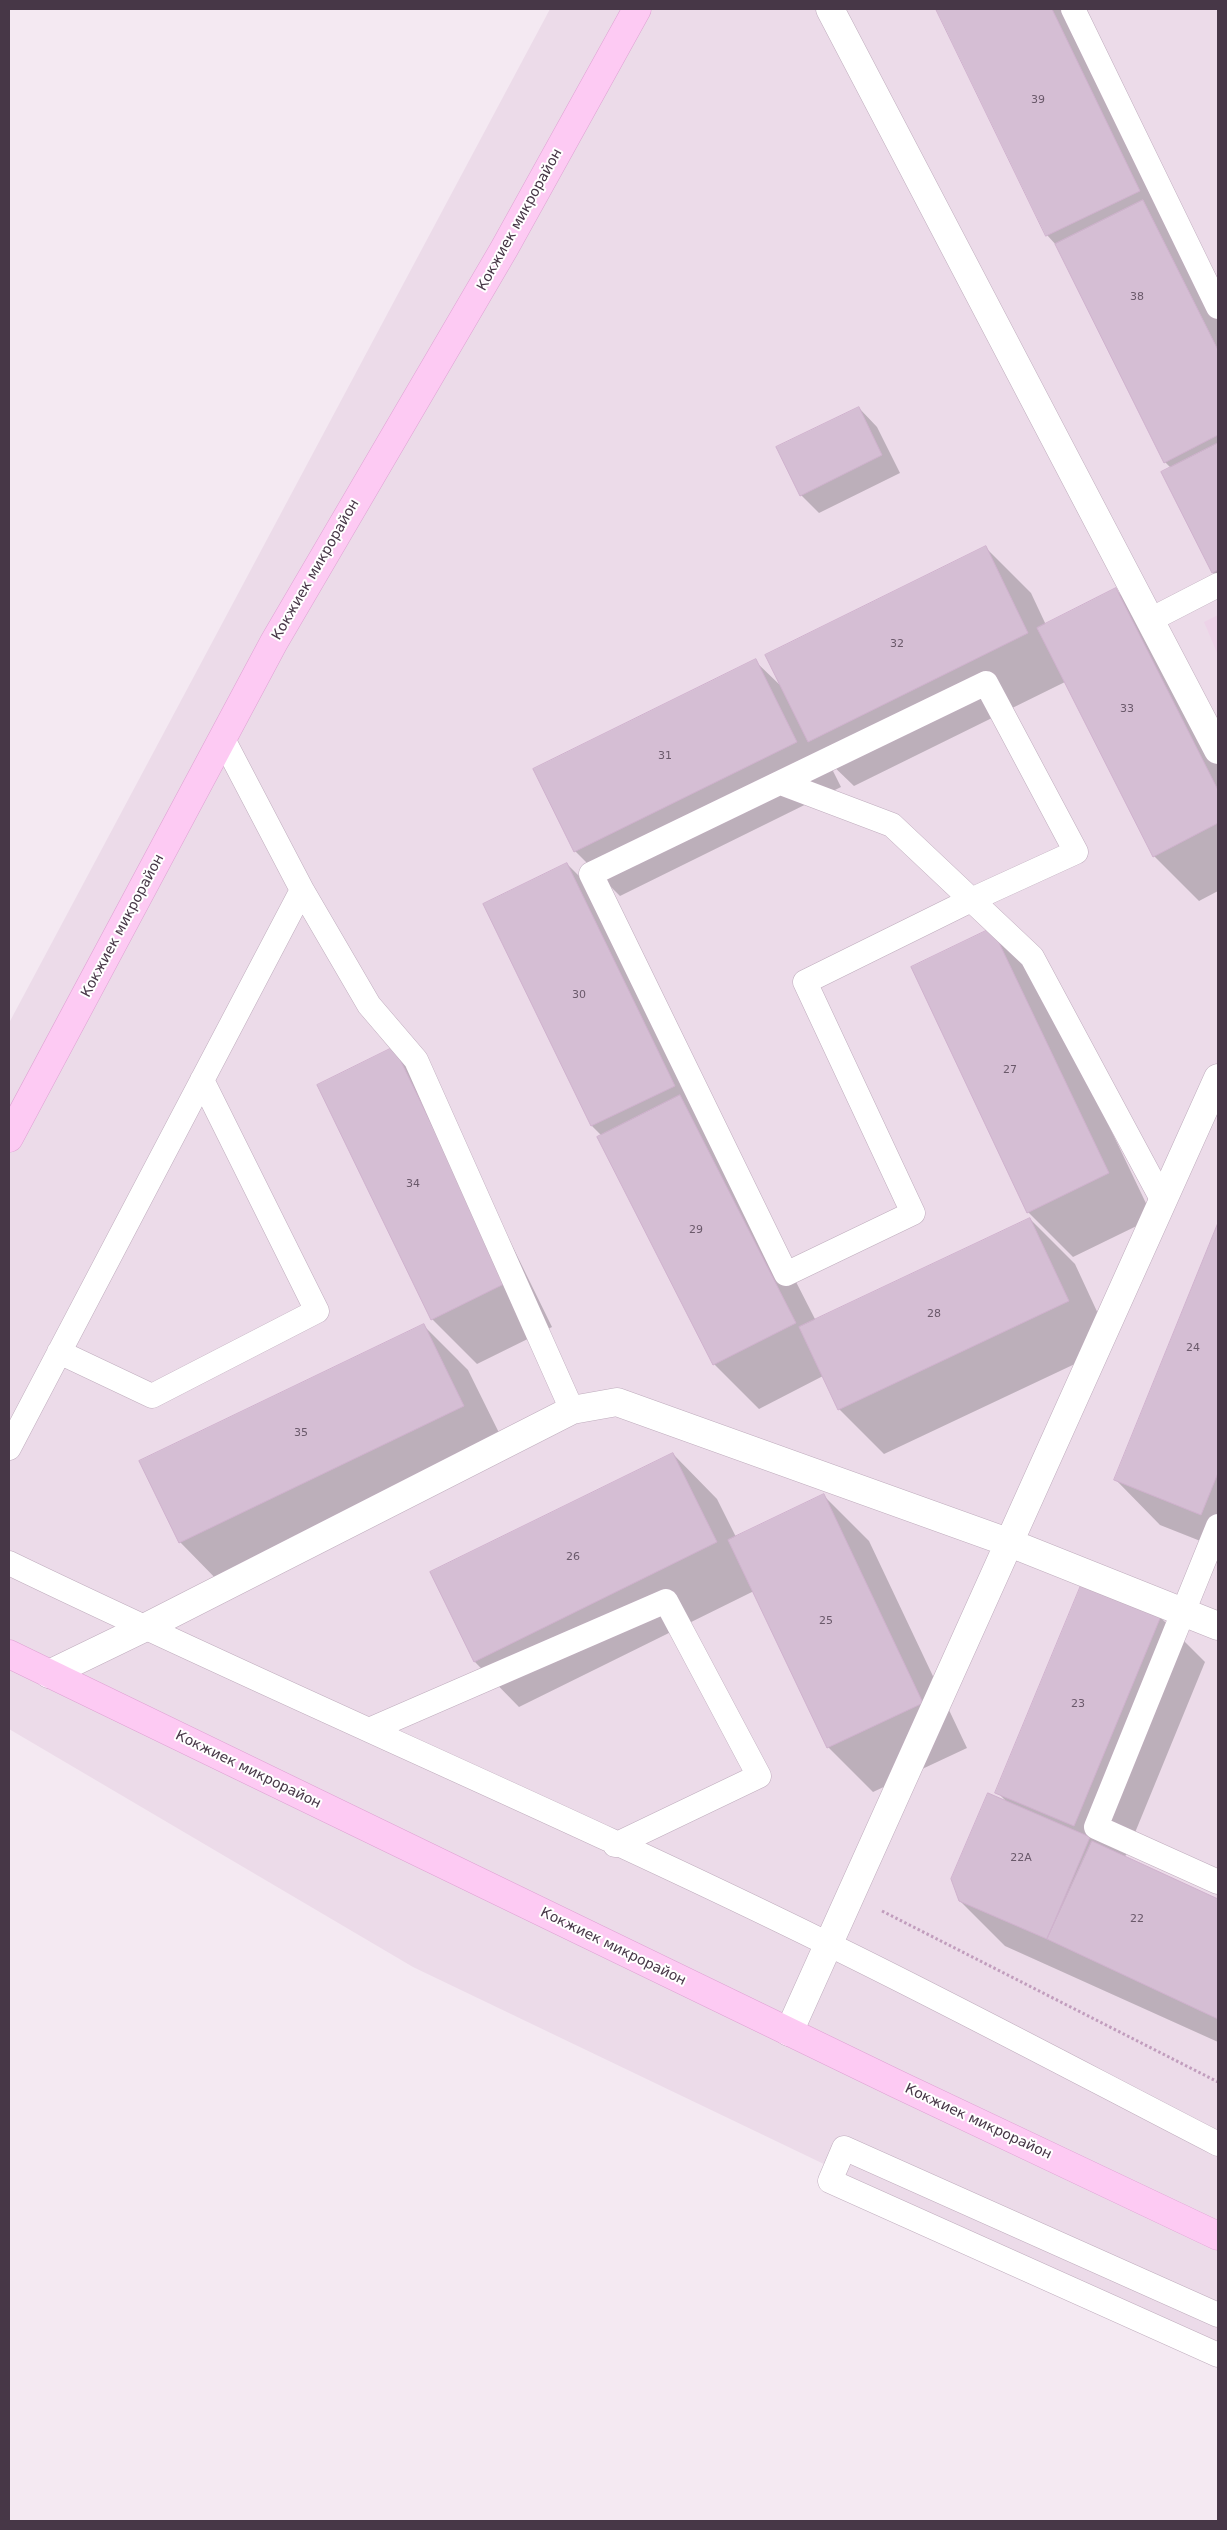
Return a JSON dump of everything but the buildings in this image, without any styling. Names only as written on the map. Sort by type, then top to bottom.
[{"type":"street","name":"Кокжиек микрорайон","points":[[9,1138],[274,642],[504,249],[637,9]]},
{"type":"street","points":[[830,9],[1152,619],[1218,750]]},
{"type":"street","points":[[789,2032],[1218,1078]]},
{"type":"street","points":[[49,1674],[144,1628],[572,1410],[617,1402],[1010,1543],[1218,1626]]},
{"type":"street","name":"Кокжиек микрорайон","points":[[9,1654],[789,2032],[1218,2236]]},
{"type":"lane","points":[[1073,9],[1218,307]]},
{"type":"lane","points":[[1152,619],[1218,586]]},
{"type":"lane","points":[[986,683],[1076,852],[971,900],[805,982],[913,1213],[786,1274],[591,874],[986,683]]},
{"type":"lane","points":[[223,739],[302,890],[369,1005],[416,1060],[572,1410]]},
{"type":"lane","points":[[781,783],[892,825],[1032,957],[1163,1201]]},
{"type":"lane","points":[[9,1448],[302,890]]},
{"type":"lane","points":[[59,1352],[152,1396],[317,1311],[202,1080]]},
{"type":"lane","points":[[1218,1526],[1096,1827],[1218,1882]]},
{"type":"lane","points":[[9,1563],[144,1628],[369,1730],[828,1944],[1218,2144]]},
{"type":"lane","points":[[369,1730],[666,1601],[759,1776],[615,1845]]},
{"type":"lane","points":[[1218,2315],[844,2148],[830,2181],[1218,2355]]},
{"type":"path","points":[[850,1895],[1218,2082]]},
{"type":"shaded area","points":[[550,9],[1218,9],[1218,2353],[413,1967],[9,1729],[9,1023]]},
{"type":"shaded area","points":[[1218,615],[1218,655],[1204,622]]}]
